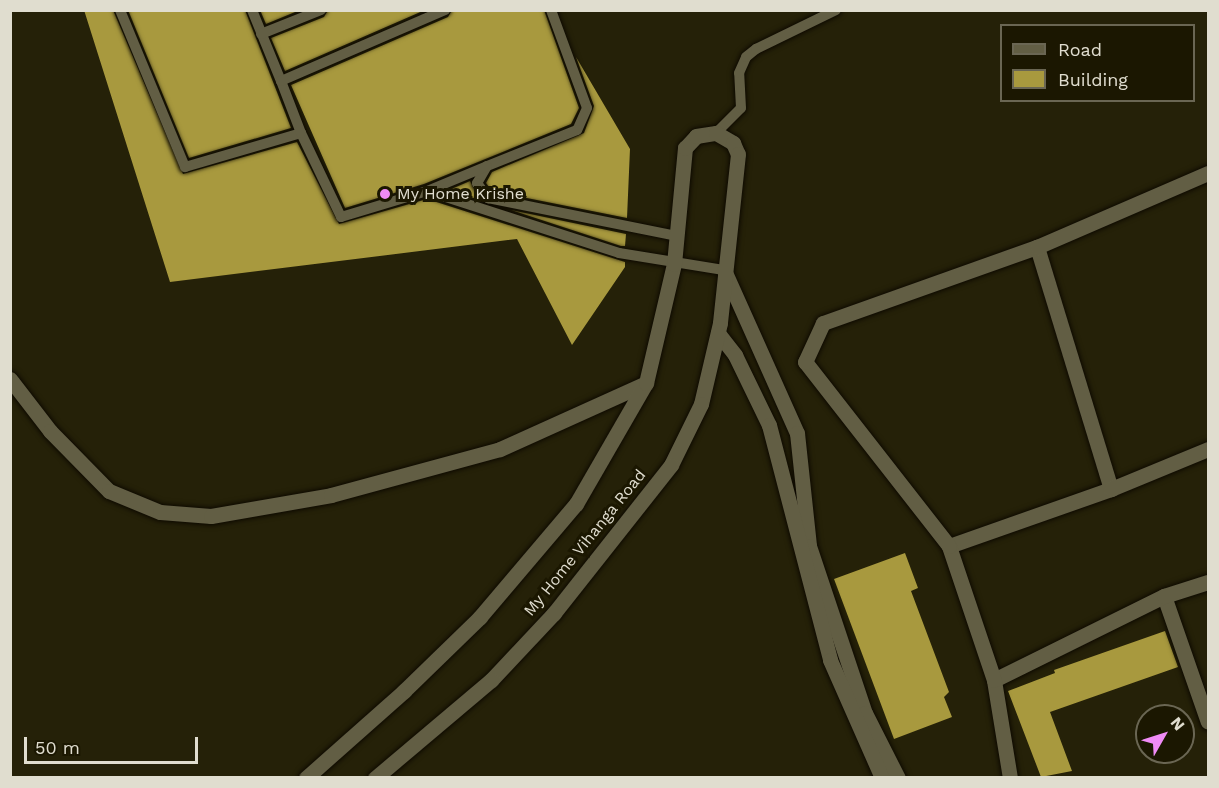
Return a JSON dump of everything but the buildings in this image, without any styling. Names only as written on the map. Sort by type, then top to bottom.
[{"type":"street","points":[[306,777],[404,691],[480,616],[576,504],[646,383],[674,264],[685,148],[696,136],[716,133]]},
{"type":"street","name":"My Home Vihanga Road","points":[[375,777],[491,680],[546,622],[671,465],[701,404],[718,333],[738,154],[733,143],[716,133]]},
{"type":"street","points":[[1010,777],[994,680],[949,546],[805,362],[823,323],[1036,247],[1209,173]]},
{"type":"street","points":[[1036,247],[1112,489]]},
{"type":"street","points":[[724,270],[797,433],[809,546],[865,712],[898,777]]},
{"type":"street","points":[[718,333],[743,370],[768,425],[830,660],[882,777]]},
{"type":"street","points":[[10,379],[50,431],[109,491],[160,512],[212,516],[331,495],[500,449],[646,383]]},
{"type":"street","points":[[949,546],[1112,489],[1209,449]]},
{"type":"street","points":[[994,680],[1164,596],[1209,582]]},
{"type":"street","points":[[1164,596],[1209,722]]},
{"type":"lane","points":[[120,10],[185,167],[301,133]]},
{"type":"lane","points":[[252,10],[301,133],[341,217],[427,191],[577,130],[587,108],[551,10]]},
{"type":"lane","points":[[261,34],[321,10]]},
{"type":"lane","points":[[281,81],[445,10]]},
{"type":"lane","points":[[716,133],[741,108],[739,73],[746,57],[756,49],[836,10]]},
{"type":"lane","points":[[487,166],[477,183],[488,198],[676,236]]},
{"type":"lane","points":[[427,191],[619,253],[674,264],[704,264],[724,270]]},
{"type":"place","name":"My Home Krishe","points":[[385,194]]}]
